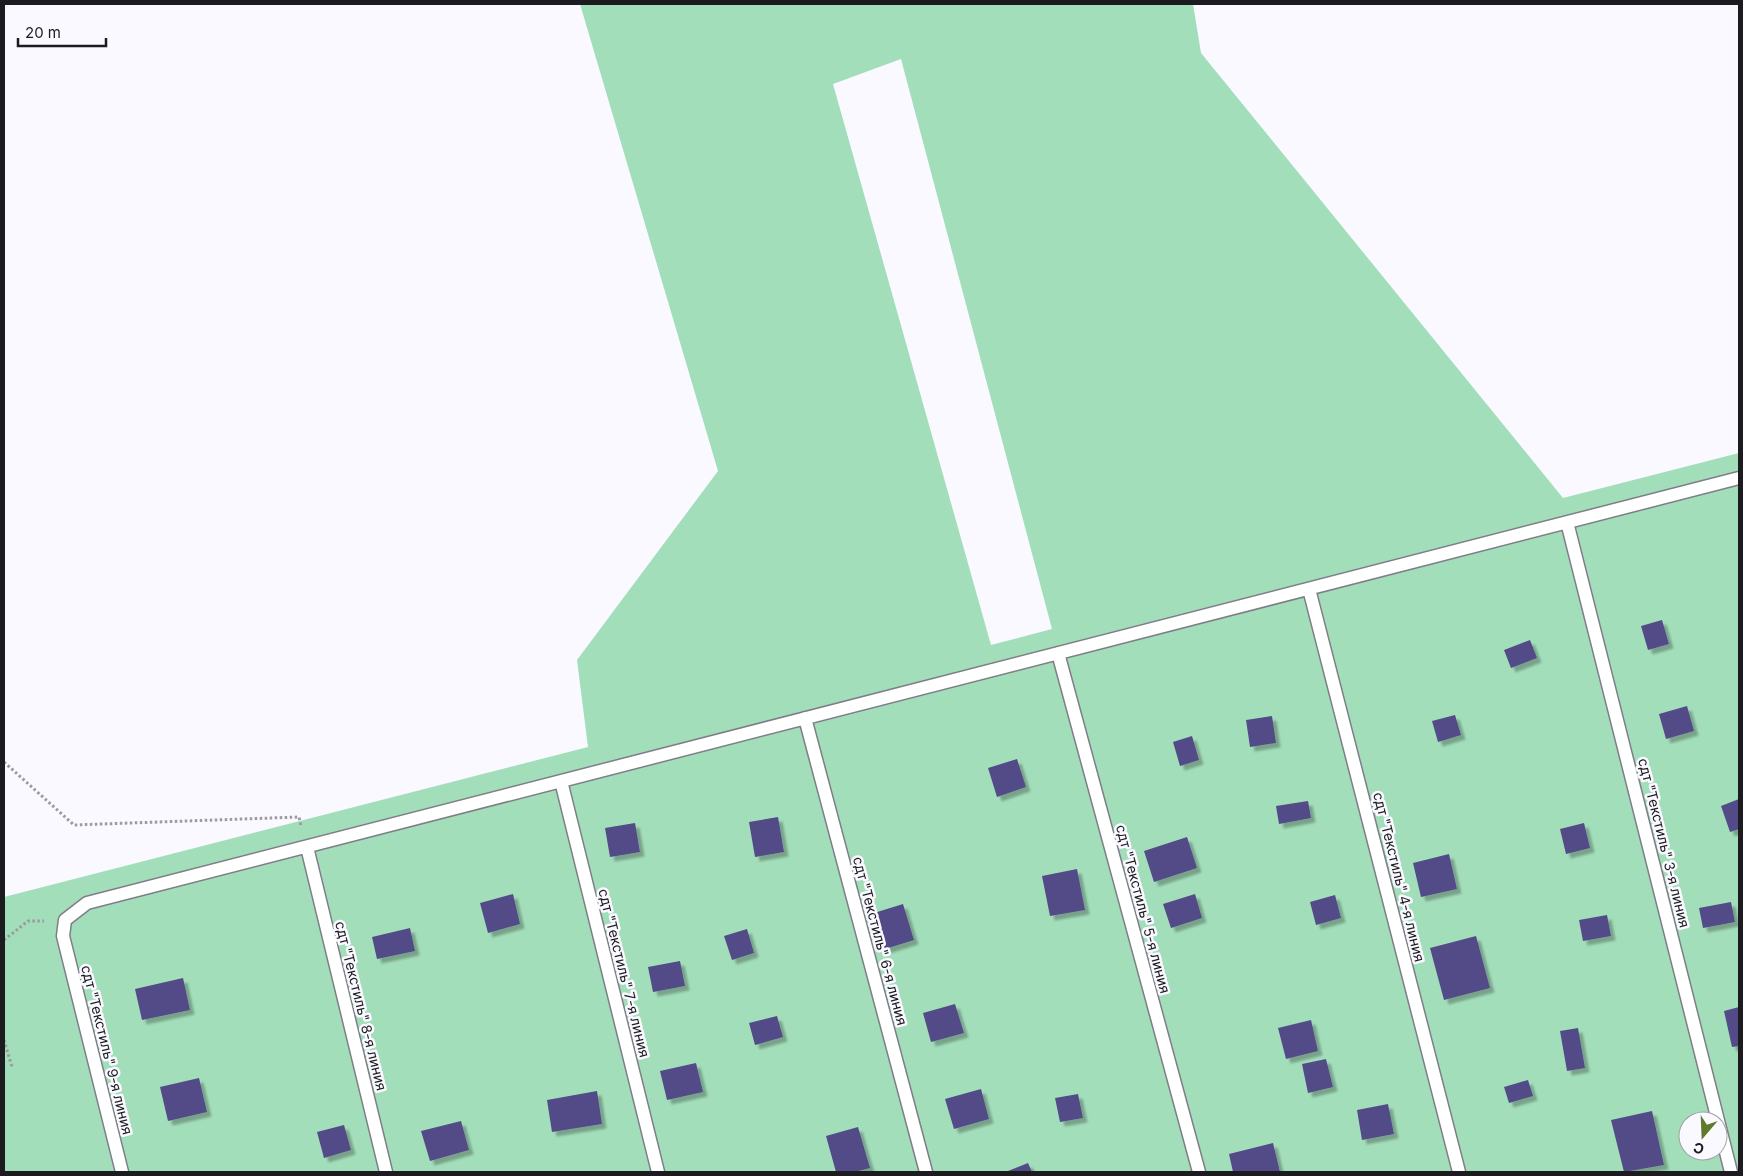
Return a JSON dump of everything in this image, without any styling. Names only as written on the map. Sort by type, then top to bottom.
[{"type":"lane","points":[[65,920],[86,903],[1739,478]]},
{"type":"lane","name":"сдт \"Текстиль\" 3-я линия","points":[[1568,522],[1731,1172]]},
{"type":"lane","name":"сдт \"Текстиль\" 4-я линия","points":[[1309,589],[1460,1172]]},
{"type":"lane","name":"сдт \"Текстиль\" 5-я линия","points":[[1058,653],[1199,1172]]},
{"type":"lane","name":"сдт \"Текстиль\" 6-я линия","points":[[805,718],[926,1172]]},
{"type":"lane","name":"сдт \"Текстиль\" 7-я линия","points":[[561,782],[658,1172]]},
{"type":"lane","name":"сдт \"Текстиль\" 8-я линия","points":[[307,846],[386,1172]]},
{"type":"lane","name":"сдт \"Текстиль\" 9-я линия","points":[[65,920],[63,936],[122,1172]]},
{"type":"path","points":[[4,762],[74,825],[299,817],[307,846]]},
{"type":"path","points":[[4,940],[28,921],[65,920]]},
{"type":"path","points":[[4,1040],[12,1067]]},
{"type":"green space","points":[[580,4],[1193,4],[1201,53],[1563,498],[1739,453],[1739,1172],[4,1172],[4,897],[588,747],[577,660],[718,471]],"holes":[[[901,59],[1052,629],[991,645],[833,84]]]},
{"type":"building","points":[[1662,620],[1669,644],[1648,650],[1641,626]]},
{"type":"building","points":[[1530,640],[1537,658],[1511,668],[1504,650]]},
{"type":"building","points":[[1687,706],[1694,731],[1666,739],[1659,714]]},
{"type":"building","points":[[1455,715],[1461,735],[1438,742],[1432,721]]},
{"type":"building","points":[[1272,716],[1276,743],[1250,747],[1246,720]]},
{"type":"building","points":[[1192,736],[1199,760],[1180,766],[1173,742]]},
{"type":"building","points":[[1017,759],[1026,787],[997,797],[988,768]]},
{"type":"building","points":[[1739,799],[1739,829],[1730,832],[1721,806]]},
{"type":"building","points":[[1308,801],[1311,818],[1279,824],[1276,806]]},
{"type":"building","points":[[778,817],[784,852],[755,857],[749,822]]},
{"type":"building","points":[[635,823],[640,852],[610,857],[605,828]]},
{"type":"building","points":[[1584,823],[1590,848],[1566,854],[1560,829]]},
{"type":"building","points":[[1187,837],[1197,868],[1154,882],[1144,851]]},
{"type":"building","points":[[1449,854],[1457,889],[1421,897],[1413,863]]},
{"type":"building","points":[[1077,869],[1085,910],[1050,916],[1042,876]]},
{"type":"building","points":[[513,894],[520,924],[488,933],[480,903]]},
{"type":"building","points":[[1195,894],[1202,918],[1171,928],[1163,904]]},
{"type":"building","points":[[1335,895],[1341,918],[1316,925],[1310,902]]},
{"type":"building","points":[[1731,902],[1735,922],[1703,928],[1699,908]]},
{"type":"building","points":[[903,904],[914,940],[885,949],[874,913]]},
{"type":"building","points":[[1607,915],[1611,936],[1583,941],[1579,920]]},
{"type":"building","points":[[410,928],[415,951],[377,959],[372,937]]},
{"type":"building","points":[[747,929],[754,953],[732,960],[724,936]]},
{"type":"building","points":[[1476,936],[1490,988],[1444,1000],[1430,948]]},
{"type":"building","points":[[680,961],[685,986],[653,992],[648,967]]},
{"type":"building","points":[[183,978],[190,1010],[142,1020],[135,989]]},
{"type":"building","points":[[955,1004],[964,1033],[931,1042],[923,1013]]},
{"type":"building","points":[[1739,1007],[1739,1046],[1732,1047],[1724,1011]]},
{"type":"building","points":[[777,1016],[783,1037],[755,1045],[749,1023]]},
{"type":"building","points":[[1311,1020],[1318,1051],[1286,1059],[1278,1028]]},
{"type":"building","points":[[1578,1028],[1585,1068],[1567,1071],[1560,1031]]},
{"type":"building","points":[[1326,1059],[1333,1087],[1308,1093],[1302,1064]]},
{"type":"building","points":[[696,1063],[703,1092],[667,1100],[660,1071]]},
{"type":"building","points":[[199,1078],[207,1112],[168,1121],[160,1087]]},
{"type":"building","points":[[1528,1080],[1533,1096],[1509,1103],[1504,1087]]},
{"type":"building","points":[[981,1089],[989,1119],[954,1129],[945,1099]]},
{"type":"building","points":[[597,1091],[602,1124],[552,1132],[547,1100]]},
{"type":"building","points":[[1078,1094],[1083,1118],[1060,1122],[1055,1098]]},
{"type":"building","points":[[1388,1104],[1394,1134],[1362,1140],[1357,1110]]},
{"type":"building","points":[[1652,1111],[1664,1165],[1624,1172],[1611,1120]]},
{"type":"building","points":[[461,1121],[469,1150],[430,1161],[421,1131]]},
{"type":"building","points":[[344,1125],[351,1150],[324,1158],[317,1132]]},
{"type":"building","points":[[858,1127],[870,1168],[855,1172],[836,1172],[826,1136]]},
{"type":"building","points":[[1273,1143],[1280,1172],[1233,1172],[1229,1154]]},
{"type":"building","points":[[1028,1163],[1032,1172],[1008,1171]]}]
